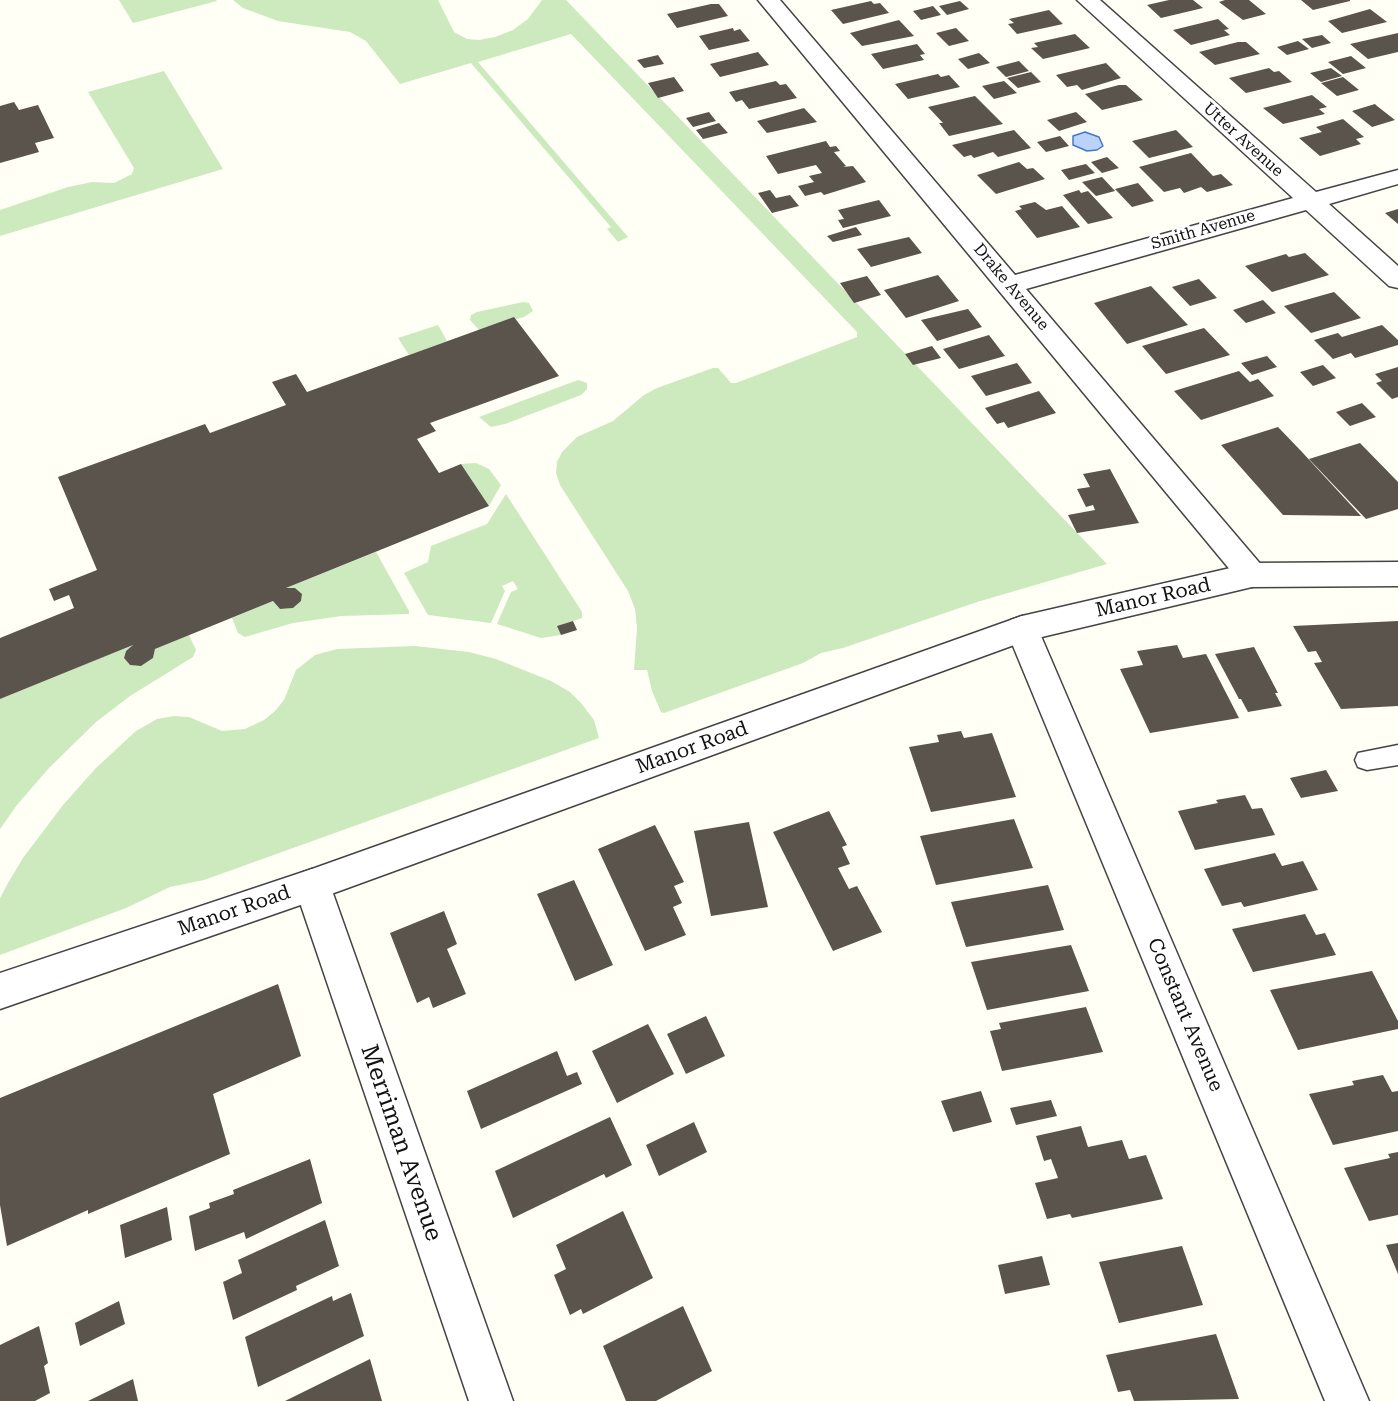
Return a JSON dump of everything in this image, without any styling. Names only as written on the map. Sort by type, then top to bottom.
[{"type":"street","name":"Drake Avenue","points":[[769,0],[1252,575]]},
{"type":"street","name":"Utter Avenue","points":[[1088,0],[1398,280]]},
{"type":"street","name":"Smith Avenue","points":[[1009,285],[1398,177]]},
{"type":"street","name":"Manor Road","points":[[0,991],[312,885],[1022,629],[1252,575],[1398,574]]},
{"type":"street","name":"Constant Avenue","points":[[1022,629],[1347,1401]]},
{"type":"street","name":"Merriman Avenue","points":[[312,885],[491,1401]]},
{"type":"lane","points":[[1367,760],[1398,755]]},
{"type":"green space","points":[[119,0],[216,0],[217,1],[133,23]]},
{"type":"green space","points":[[233,0],[438,0],[454,32],[467,39],[479,40],[513,30],[528,19],[542,0],[566,0],[1107,564],[977,602],[843,648],[821,653],[803,663],[664,713],[661,712],[652,691],[647,670],[634,670],[637,628],[635,609],[628,591],[560,485],[556,473],[557,462],[562,452],[577,437],[613,421],[644,395],[657,388],[713,368],[718,368],[731,383],[736,383],[857,337],[857,332],[571,34],[478,62],[628,237],[618,242],[607,229],[611,227],[471,63],[400,84],[366,41],[350,32],[278,21],[243,8]]},
{"type":"green space","points":[[164,71],[223,169],[0,236],[0,210],[68,187],[92,182],[114,183],[132,174],[134,168],[88,92]]},
{"type":"green space","points":[[523,302],[529,303],[533,311],[524,317],[479,330],[470,320],[471,315],[477,312]]},
{"type":"green space","points":[[438,325],[447,341],[409,355],[398,338]]},
{"type":"green space","points":[[578,380],[587,383],[587,389],[581,395],[505,424],[491,427],[479,417]]},
{"type":"green space","points":[[476,463],[489,469],[501,485],[489,506],[461,464]]},
{"type":"green space","points":[[506,494],[582,612],[582,618],[558,626],[561,635],[541,638],[497,624],[511,592],[518,589],[513,581],[502,586],[505,591],[491,623],[428,615],[404,573],[428,562],[431,546],[487,524]]},
{"type":"green space","points":[[376,552],[409,614],[341,616],[293,623],[245,637],[238,633],[232,618],[273,601],[280,609],[293,608],[301,601],[302,594],[295,588],[286,588]]},
{"type":"green space","points":[[189,635],[196,650],[193,657],[130,696],[96,722],[48,769],[0,829],[0,699],[135,644],[126,651],[124,658],[130,665],[141,666],[153,658],[155,649]]},
{"type":"green space","points":[[415,646],[469,652],[496,659],[551,681],[570,692],[581,703],[594,720],[599,738],[204,880],[170,887],[126,908],[0,955],[0,898],[23,858],[63,805],[96,768],[136,731],[157,719],[174,716],[189,717],[222,731],[245,729],[264,720],[275,711],[284,700],[296,670],[315,655],[337,649]]},
{"type":"water","points":[[1085,132],[1099,137],[1103,146],[1097,150],[1087,151],[1073,145],[1073,136]]},
{"type":"building","points":[[1169,0],[1193,0],[1203,8],[1161,18],[1147,5]]},
{"type":"building","points":[[1249,0],[1266,14],[1243,20],[1219,2]]},
{"type":"building","points":[[1301,0],[1350,0],[1350,1],[1313,10]]},
{"type":"building","points":[[871,1],[874,4],[880,3],[889,13],[843,24],[831,10]]},
{"type":"building","points":[[960,1],[969,9],[947,15],[939,6]]},
{"type":"building","points":[[719,4],[728,16],[677,28],[667,14]]},
{"type":"building","points":[[933,6],[941,15],[921,20],[913,11]]},
{"type":"building","points":[[1370,9],[1387,22],[1342,33],[1328,21]]},
{"type":"building","points":[[1049,10],[1063,24],[1017,34],[1008,24],[1014,23],[1009,19]]},
{"type":"building","points":[[1218,19],[1229,29],[1224,30],[1230,35],[1191,45],[1173,30]]},
{"type":"building","points":[[899,20],[914,36],[862,46],[850,33]]},
{"type":"building","points":[[733,28],[734,31],[740,29],[750,41],[709,50],[699,36]]},
{"type":"building","points":[[956,28],[969,41],[949,46],[936,33]]},
{"type":"building","points":[[1398,33],[1398,52],[1368,59],[1350,44]]},
{"type":"building","points":[[1075,34],[1090,48],[1043,59],[1031,48],[1038,47],[1034,43]]},
{"type":"building","points":[[1322,35],[1331,43],[1312,48],[1302,39]]},
{"type":"building","points":[[1298,41],[1309,49],[1287,55],[1277,47]]},
{"type":"building","points":[[1246,42],[1260,54],[1215,65],[1199,52]]},
{"type":"building","points":[[917,44],[925,54],[920,55],[924,60],[883,69],[871,54]]},
{"type":"building","points":[[758,52],[769,65],[720,77],[710,64]]},
{"type":"building","points":[[979,53],[990,63],[968,69],[958,59]]},
{"type":"building","points":[[658,55],[664,64],[644,68],[637,60]]},
{"type":"building","points":[[1351,56],[1366,68],[1343,74],[1328,62]]},
{"type":"building","points":[[1019,61],[1029,71],[1006,77],[996,67]]},
{"type":"building","points":[[1106,63],[1121,78],[1082,90],[1077,85],[1067,87],[1056,75]]},
{"type":"building","points":[[1269,68],[1274,72],[1279,71],[1292,82],[1246,93],[1229,78]]},
{"type":"building","points":[[1331,68],[1342,76],[1321,82],[1310,73]]},
{"type":"building","points":[[1031,72],[1041,82],[1018,88],[1007,78]]},
{"type":"building","points":[[938,74],[941,77],[949,75],[960,87],[908,99],[895,84]]},
{"type":"building","points":[[674,77],[684,91],[658,98],[648,83]]},
{"type":"building","points":[[1343,77],[1359,90],[1337,96],[1321,83]]},
{"type":"building","points":[[776,81],[780,85],[786,84],[797,98],[749,109],[742,100],[736,102],[729,92]]},
{"type":"building","points":[[1004,81],[1017,93],[994,99],[982,86]]},
{"type":"building","points":[[1126,85],[1143,100],[1102,110],[1085,94]]},
{"type":"building","points":[[1312,95],[1327,107],[1319,109],[1325,114],[1283,124],[1263,108]]},
{"type":"building","points":[[975,96],[1003,124],[949,136],[939,123],[943,123],[928,107]]},
{"type":"building","points":[[14,102],[19,110],[38,105],[54,138],[35,143],[39,152],[0,163],[0,106]]},
{"type":"building","points":[[1375,104],[1395,120],[1372,127],[1352,111]]},
{"type":"building","points":[[804,108],[817,122],[767,133],[757,121]]},
{"type":"building","points":[[709,112],[716,121],[693,127],[686,118]]},
{"type":"building","points":[[1076,112],[1087,122],[1059,131],[1047,120]]},
{"type":"building","points":[[1343,119],[1364,137],[1356,139],[1361,144],[1320,156],[1299,138],[1322,132],[1316,127]]},
{"type":"building","points":[[719,123],[728,133],[703,139],[696,130]]},
{"type":"building","points":[[1014,130],[1031,148],[998,157],[993,152],[974,158],[971,155],[964,157],[952,145]]},
{"type":"building","points":[[1176,130],[1193,147],[1149,158],[1132,141]]},
{"type":"building","points":[[1060,136],[1069,146],[1046,152],[1037,142]]},
{"type":"building","points":[[826,141],[830,147],[836,146],[840,151],[834,152],[846,166],[843,167],[853,166],[866,182],[824,195],[821,192],[805,196],[798,186],[814,182],[809,176],[822,173],[816,165],[778,174],[766,156]]},
{"type":"building","points":[[1191,153],[1213,176],[1221,174],[1233,185],[1207,192],[1201,187],[1184,193],[1180,188],[1164,192],[1139,167]]},
{"type":"building","points":[[1107,157],[1119,168],[1102,173],[1091,162]]},
{"type":"building","points":[[1019,162],[1027,169],[1033,168],[1045,179],[996,194],[977,175]]},
{"type":"building","points":[[1086,164],[1095,173],[1069,180],[1061,170]]},
{"type":"building","points":[[1102,177],[1115,191],[1096,196],[1082,182]]},
{"type":"building","points":[[1138,183],[1154,201],[1132,207],[1115,189]]},
{"type":"building","points":[[770,190],[776,198],[790,195],[799,206],[772,213],[758,193]]},
{"type":"building","points":[[1079,190],[1081,193],[1088,191],[1113,218],[1088,224],[1063,195]]},
{"type":"building","points":[[879,200],[891,216],[843,228],[838,220],[844,219],[838,210]]},
{"type":"building","points":[[1035,202],[1046,210],[1062,206],[1080,227],[1037,238],[1015,211],[1022,209],[1019,206]]},
{"type":"building","points":[[1398,209],[1398,224],[1385,213]]},
{"type":"building","points":[[856,227],[862,235],[833,242],[827,236]]},
{"type":"building","points":[[909,237],[922,253],[871,267],[857,249]]},
{"type":"building","points":[[1305,253],[1329,275],[1272,292],[1245,266],[1286,254],[1289,257]]},
{"type":"building","points":[[938,275],[959,301],[906,318],[884,290]]},
{"type":"building","points":[[867,276],[881,295],[854,303],[840,283]]},
{"type":"building","points":[[1199,279],[1217,298],[1190,306],[1172,287]]},
{"type":"building","points":[[1151,286],[1188,325],[1127,344],[1094,303]]},
{"type":"building","points":[[1334,292],[1361,318],[1311,333],[1284,306]]},
{"type":"building","points":[[1263,300],[1276,313],[1246,323],[1233,310]]},
{"type":"building","points":[[968,309],[982,327],[937,341],[921,320]]},
{"type":"building","points":[[514,317],[559,376],[430,423],[436,431],[417,439],[439,473],[461,464],[489,506],[286,588],[295,588],[302,594],[301,601],[293,608],[280,609],[273,601],[155,649],[153,658],[141,666],[130,665],[124,658],[126,651],[133,645],[0,699],[0,638],[74,608],[69,595],[54,601],[49,589],[97,570],[58,477],[205,424],[210,433],[286,405],[272,382],[296,374],[307,392]]},
{"type":"building","points":[[1382,325],[1398,340],[1398,345],[1355,358],[1351,353],[1333,359],[1314,340],[1338,333],[1342,337]]},
{"type":"building","points":[[1204,328],[1230,355],[1166,374],[1142,346]]},
{"type":"building","points":[[989,335],[1005,356],[959,369],[943,349]]},
{"type":"building","points":[[932,346],[941,358],[913,365],[905,354]]},
{"type":"building","points":[[1267,356],[1277,367],[1252,375],[1241,363]]},
{"type":"building","points":[[1017,363],[1032,383],[986,396],[971,376]]},
{"type":"building","points":[[1323,365],[1336,378],[1313,386],[1300,372]]},
{"type":"building","points":[[1398,367],[1398,397],[1392,399],[1376,383],[1382,381],[1375,374]]},
{"type":"building","points":[[1239,371],[1250,382],[1258,379],[1274,396],[1201,420],[1174,391]]},
{"type":"building","points":[[1039,391],[1056,413],[1008,428],[1004,422],[997,424],[985,408]]},
{"type":"building","points":[[1362,403],[1376,417],[1350,426],[1336,412]]},
{"type":"building","points":[[1278,427],[1361,516],[1283,515],[1221,445]]},
{"type":"building","points":[[1360,443],[1398,482],[1398,509],[1366,519],[1309,459]]},
{"type":"building","points":[[1110,469],[1139,523],[1077,533],[1068,515],[1095,510],[1093,505],[1086,507],[1077,489],[1090,487],[1083,474]]},
{"type":"building","points":[[573,621],[577,630],[561,635],[557,626]]},
{"type":"building","points":[[1398,621],[1398,706],[1341,709],[1314,663],[1322,662],[1316,651],[1308,652],[1293,626]]},
{"type":"building","points":[[1177,645],[1183,658],[1206,654],[1239,718],[1150,733],[1120,669],[1143,665],[1137,651]]},
{"type":"building","points":[[1254,647],[1278,693],[1275,693],[1282,706],[1248,712],[1215,654]]},
{"type":"building","points":[[961,731],[964,738],[992,733],[1016,797],[931,812],[909,747],[939,742],[937,735]]},
{"type":"building","points":[[1326,770],[1338,791],[1301,798],[1290,778]]},
{"type":"building","points":[[1245,795],[1252,809],[1262,808],[1275,835],[1195,850],[1178,811],[1218,803],[1216,800]]},
{"type":"building","points":[[829,811],[847,845],[842,847],[850,864],[838,868],[849,889],[857,886],[882,932],[833,951],[773,832]]},
{"type":"building","points":[[1014,819],[1033,868],[936,885],[920,836]]},
{"type":"building","points":[[749,822],[768,907],[711,916],[694,831]]},
{"type":"building","points":[[655,825],[684,882],[674,886],[682,903],[673,907],[686,935],[645,951],[598,849]]},
{"type":"building","points":[[1275,853],[1282,866],[1303,861],[1318,890],[1244,907],[1241,902],[1222,906],[1204,869]]},
{"type":"building","points":[[574,880],[613,965],[575,981],[537,894]]},
{"type":"building","points":[[1048,885],[1064,930],[966,947],[951,902]]},
{"type":"building","points":[[444,911],[457,944],[447,949],[466,994],[433,1008],[429,997],[417,1003],[390,933]]},
{"type":"building","points":[[1305,914],[1316,935],[1325,933],[1336,955],[1253,972],[1232,929]]},
{"type":"building","points":[[1071,945],[1089,991],[987,1010],[971,962]]},
{"type":"building","points":[[1372,971],[1398,1021],[1398,1029],[1298,1050],[1270,990]]},
{"type":"building","points":[[278,984],[301,1056],[213,1094],[230,1154],[88,1214],[88,1210],[7,1246],[0,1205],[0,1098]]},
{"type":"building","points":[[1086,1007],[1103,1052],[1002,1071],[990,1031],[1001,1029],[999,1023]]},
{"type":"building","points":[[706,1016],[725,1056],[686,1074],[667,1034]]},
{"type":"building","points":[[648,1024],[674,1074],[617,1103],[592,1051]]},
{"type":"building","points":[[557,1051],[567,1076],[577,1072],[582,1084],[481,1129],[467,1091]]},
{"type":"building","points":[[1383,1075],[1392,1092],[1398,1091],[1398,1131],[1333,1145],[1309,1094],[1354,1085],[1352,1081]]},
{"type":"building","points":[[981,1091],[992,1122],[953,1132],[941,1101]]},
{"type":"building","points":[[1051,1100],[1057,1116],[1016,1125],[1010,1108]]},
{"type":"building","points":[[610,1117],[632,1165],[606,1178],[604,1174],[513,1218],[495,1171]]},
{"type":"building","points":[[694,1122],[707,1152],[659,1176],[646,1145]]},
{"type":"building","points":[[1081,1126],[1088,1147],[1122,1140],[1129,1159],[1146,1155],[1163,1199],[1072,1218],[1070,1214],[1047,1219],[1035,1183],[1058,1178],[1051,1159],[1044,1161],[1036,1136]]},
{"type":"building","points":[[1398,1152],[1398,1215],[1369,1221],[1344,1168],[1390,1158],[1388,1154]]},
{"type":"building","points":[[310,1159],[322,1203],[246,1239],[244,1232],[195,1251],[189,1216],[210,1208],[209,1203],[234,1194],[233,1190]]},
{"type":"building","points":[[167,1207],[172,1240],[125,1258],[120,1225]]},
{"type":"building","points":[[623,1211],[653,1278],[583,1314],[581,1309],[570,1315],[554,1275],[566,1269],[556,1245]]},
{"type":"building","points":[[325,1220],[339,1266],[296,1286],[297,1290],[233,1320],[223,1282],[242,1273],[238,1260]]},
{"type":"building","points":[[1398,1243],[1398,1274],[1386,1245]]},
{"type":"building","points":[[1182,1246],[1203,1305],[1119,1323],[1099,1262]]},
{"type":"building","points":[[1042,1256],[1050,1285],[1005,1294],[998,1265]]},
{"type":"building","points":[[351,1293],[364,1336],[258,1387],[245,1337],[332,1296],[333,1301]]},
{"type":"building","points":[[119,1301],[125,1324],[80,1346],[75,1323]]},
{"type":"building","points":[[683,1306],[712,1371],[656,1401],[626,1401],[603,1346]]},
{"type":"building","points":[[39,1326],[48,1363],[44,1366],[50,1393],[35,1401],[0,1401],[0,1345]]},
{"type":"building","points":[[1216,1334],[1239,1399],[1134,1401],[1130,1390],[1118,1392],[1106,1355]]},
{"type":"building","points":[[370,1359],[382,1401],[285,1401]]},
{"type":"building","points":[[133,1379],[138,1401],[88,1401]]}]
